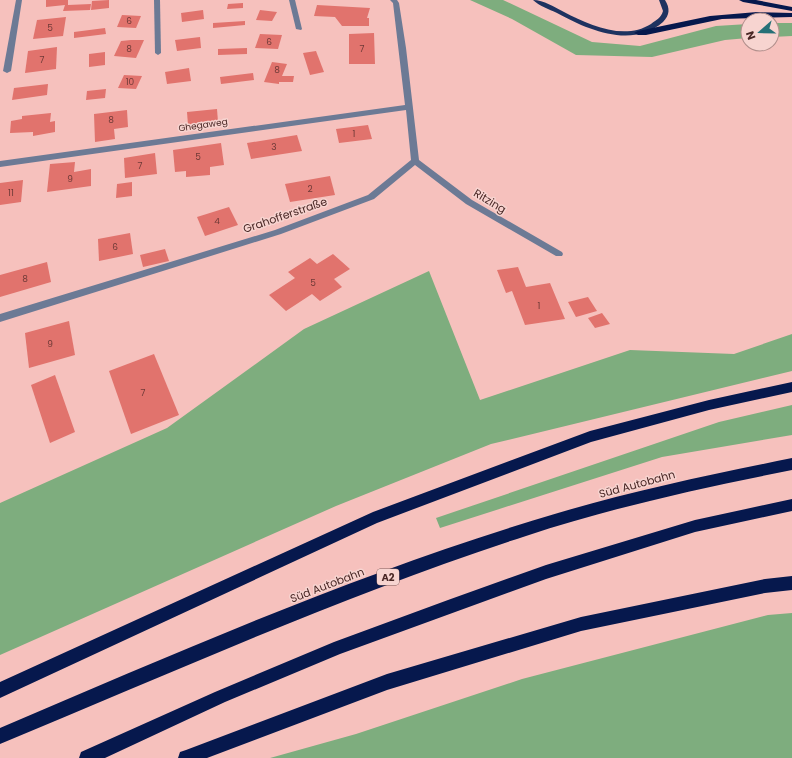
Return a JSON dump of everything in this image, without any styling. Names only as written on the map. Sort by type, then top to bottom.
[{"type":"highway","points":[[743,0],[792,9]]},
{"type":"highway","points":[[638,33],[669,29],[700,21],[747,15],[792,15]]},
{"type":"highway","points":[[0,690],[373,518],[590,437],[709,405],[792,387]]},
{"type":"highway","name":"Süd Autobahn","points":[[0,736],[209,647],[430,561],[528,528],[662,492],[792,464]]},
{"type":"highway","points":[[86,758],[220,697],[339,647],[448,607],[546,572],[694,526],[792,505]]},
{"type":"highway","points":[[186,758],[387,682],[581,624],[765,586],[792,583]]},
{"type":"main road","points":[[536,0],[600,30],[623,34],[638,33],[660,21],[666,14],[667,8],[662,0]]},
{"type":"street","points":[[7,71],[19,0]]},
{"type":"street","points":[[157,0],[158,53]]},
{"type":"street","points":[[292,0],[299,29]]},
{"type":"street","points":[[393,0],[396,3],[404,48],[408,107],[415,161]]},
{"type":"street","name":"Ghegaweg","points":[[0,164],[408,107]]},
{"type":"street","name":"Ritzing","points":[[415,161],[469,202],[559,254]]},
{"type":"street","name":"Grahofferstraße","points":[[2,320],[278,232],[371,197],[415,161]]},
{"type":"green space","points":[[470,0],[503,0],[592,42],[640,46],[716,26],[740,24],[740,39],[725,40],[652,57],[576,55],[512,19]]},
{"type":"green space","points":[[780,23],[792,23],[792,36],[780,37]]},
{"type":"green space","points":[[429,271],[480,400],[630,350],[734,354],[792,334],[792,371],[491,444],[336,506],[0,655],[0,503],[167,428],[304,329]]},
{"type":"green space","points":[[792,405],[792,435],[662,457],[440,528],[436,518],[719,422]]},
{"type":"green space","points":[[792,613],[792,758],[270,758],[356,734],[522,679],[768,615]]},
{"type":"building","points":[[46,0],[68,0],[68,5],[91,4],[90,10],[63,11],[65,5],[46,7]]},
{"type":"building","points":[[109,0],[109,8],[91,10],[92,1]]},
{"type":"building","points":[[243,3],[243,8],[227,9],[228,4]]},
{"type":"building","points":[[317,5],[370,8],[367,18],[369,18],[369,26],[342,26],[335,17],[314,16]]},
{"type":"building","points":[[203,10],[204,19],[182,22],[181,13]]},
{"type":"building","points":[[260,10],[277,12],[272,21],[256,20]]},
{"type":"building","points":[[122,15],[141,16],[136,28],[117,27]]},
{"type":"building","points":[[66,17],[63,36],[33,39],[37,20]]},
{"type":"building","points":[[245,21],[245,25],[213,28],[213,23]]},
{"type":"building","points":[[105,28],[106,34],[74,38],[74,32]]},
{"type":"building","points":[[374,33],[375,64],[349,64],[349,34]]},
{"type":"building","points":[[260,34],[282,35],[278,49],[255,48]]},
{"type":"building","points":[[200,37],[201,48],[177,51],[175,40]]},
{"type":"building","points":[[144,40],[136,58],[114,56],[121,41]]},
{"type":"building","points":[[57,47],[56,69],[25,73],[28,51]]},
{"type":"building","points":[[247,48],[247,54],[218,55],[218,49]]},
{"type":"building","points":[[316,51],[324,72],[310,75],[303,53]]},
{"type":"building","points":[[105,52],[105,65],[89,67],[89,54]]},
{"type":"building","points":[[272,62],[287,64],[282,76],[294,76],[293,82],[279,82],[279,84],[264,82]]},
{"type":"building","points":[[189,68],[191,81],[167,84],[165,72]]},
{"type":"building","points":[[253,73],[254,80],[221,84],[220,77]]},
{"type":"building","points":[[124,75],[142,76],[136,89],[118,88]]},
{"type":"building","points":[[48,84],[47,95],[12,100],[14,88]]},
{"type":"building","points":[[106,89],[105,98],[86,100],[87,91]]},
{"type":"building","points":[[217,109],[218,122],[188,125],[187,112]]},
{"type":"building","points":[[127,110],[128,127],[114,129],[115,139],[95,142],[94,114]]},
{"type":"building","points":[[51,113],[50,122],[55,121],[55,132],[33,136],[33,132],[10,133],[11,121],[22,119],[22,116]]},
{"type":"building","points":[[368,125],[372,139],[339,143],[336,129]]},
{"type":"building","points":[[297,135],[302,151],[251,159],[247,143]]},
{"type":"building","points":[[221,143],[224,165],[210,167],[210,175],[186,177],[186,171],[175,172],[173,150]]},
{"type":"building","points":[[155,153],[157,174],[125,178],[124,158]]},
{"type":"building","points":[[75,162],[74,172],[91,169],[91,186],[47,192],[50,164]]},
{"type":"building","points":[[330,176],[335,195],[290,202],[285,184]]},
{"type":"building","points":[[23,180],[21,202],[0,205],[0,183]]},
{"type":"building","points":[[132,182],[132,196],[116,198],[117,184]]},
{"type":"building","points":[[229,207],[238,225],[205,236],[197,217]]},
{"type":"building","points":[[130,233],[133,254],[99,261],[98,239]]},
{"type":"building","points":[[165,249],[169,261],[143,267],[140,255]]},
{"type":"building","points":[[333,254],[350,269],[334,279],[342,287],[320,301],[312,294],[286,311],[269,295],[295,278],[288,272],[310,258],[317,264]]},
{"type":"building","points":[[47,262],[51,282],[0,297],[0,275]]},
{"type":"building","points":[[518,267],[526,287],[550,283],[565,319],[525,325],[512,291],[506,293],[497,270]]},
{"type":"building","points":[[588,297],[597,311],[576,317],[568,302]]},
{"type":"building","points":[[602,313],[610,324],[595,328],[588,318]]},
{"type":"building","points":[[69,321],[75,355],[29,368],[25,333]]},
{"type":"building","points":[[154,354],[179,415],[131,434],[109,371]]},
{"type":"building","points":[[55,375],[75,432],[50,443],[31,385]]}]
